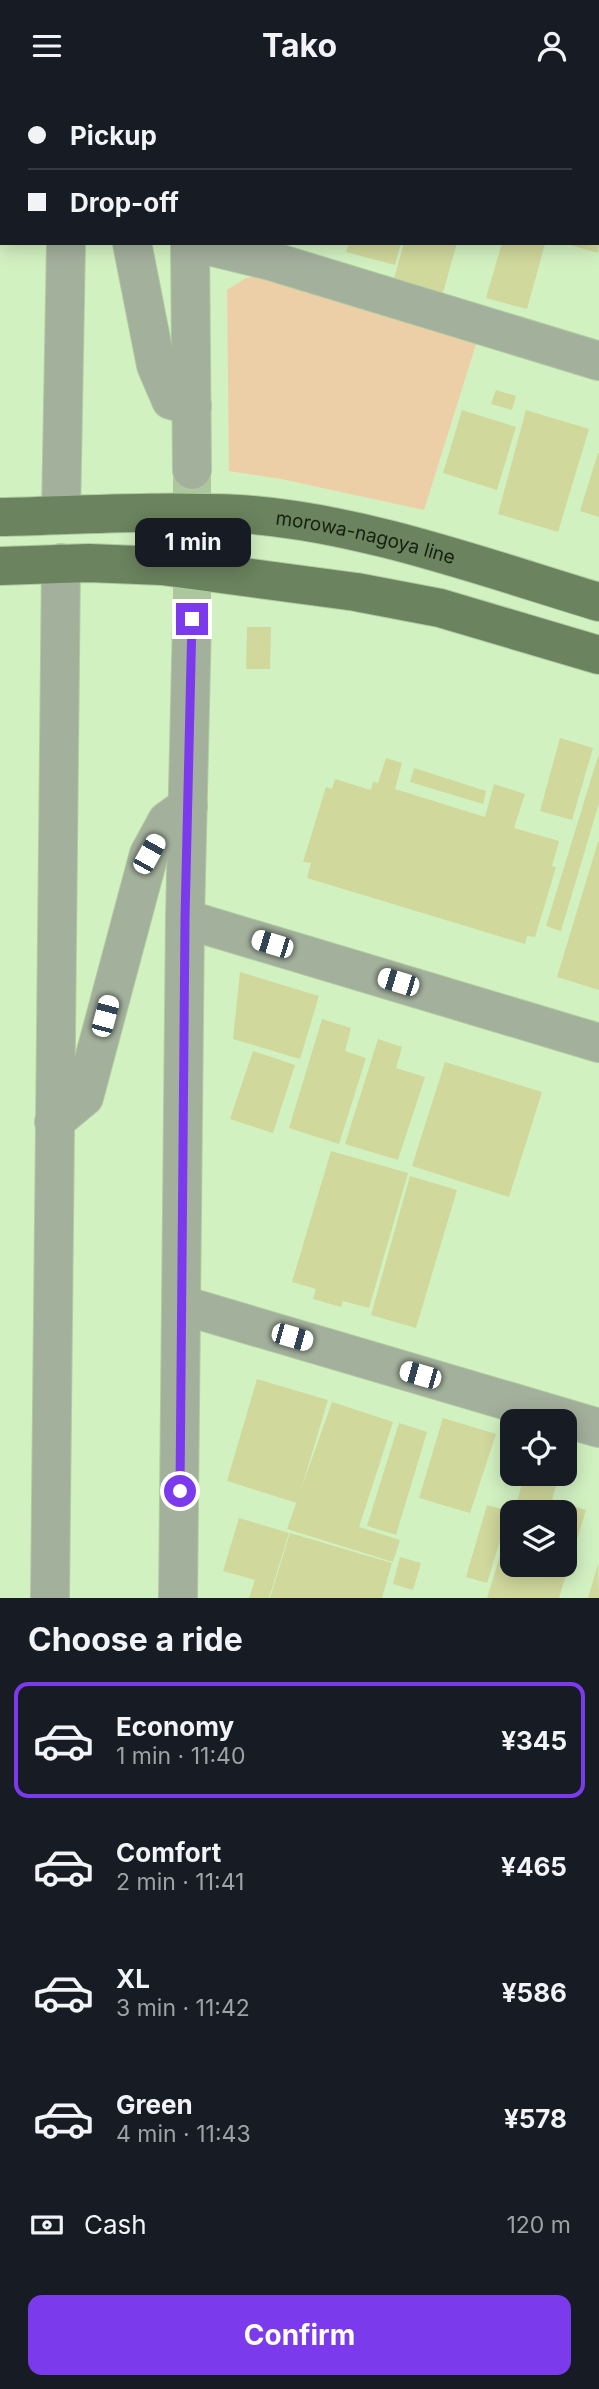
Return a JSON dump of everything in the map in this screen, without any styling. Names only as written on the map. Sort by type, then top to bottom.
[{"type":"main road","name":"morowa-nagoya line","points":[[0,517],[240,514],[361,532],[599,602]]},
{"type":"main road","points":[[0,566],[162,566],[356,592],[440,608],[599,655]]},
{"type":"street","points":[[52,515],[66,245]]},
{"type":"street","points":[[132,245],[156,365],[171,400],[192,406]]},
{"type":"street","points":[[190,245],[192,470]]},
{"type":"street","points":[[205,245],[271,261],[599,361]]},
{"type":"street","points":[[50,1598],[54,1122],[52,564]]},
{"type":"street","points":[[178,1598],[185,919],[192,619]]},
{"type":"street","points":[[54,1122],[83,1097],[149,854],[167,821],[188,806]]},
{"type":"street","points":[[185,919],[599,1043]]},
{"type":"street","points":[[183,1304],[599,1428]]},
{"type":"shaded area","points":[[269,274],[478,338],[424,510],[281,479],[229,471],[227,290],[246,278]]},
{"type":"building","points":[[348,245],[400,245],[395,265],[346,252]]},
{"type":"building","points":[[403,245],[456,245],[442,296],[393,282]]},
{"type":"building","points":[[501,245],[545,245],[527,309],[486,298]]},
{"type":"building","points":[[570,245],[599,245],[598,253]]},
{"type":"building","points":[[496,390],[516,396],[512,410],[491,404]]},
{"type":"building","points":[[462,410],[516,427],[497,490],[443,473]]},
{"type":"building","points":[[526,410],[589,429],[558,532],[498,514]]},
{"type":"building","points":[[599,453],[599,517],[580,511]]},
{"type":"building","points":[[247,627],[271,627],[270,669],[246,669]]},
{"type":"building","points":[[560,738],[593,748],[572,820],[540,811]]},
{"type":"building","points":[[599,753],[599,803],[561,931],[546,926]]},
{"type":"building","points":[[386,758],[402,763],[395,789],[485,817],[494,784],[525,794],[514,828],[559,841],[552,866],[556,867],[535,937],[527,936],[525,944],[307,878],[311,863],[303,862],[326,787],[332,789],[335,779],[371,790],[373,782],[378,783]]},
{"type":"building","points":[[414,768],[486,791],[483,804],[410,782]]},
{"type":"building","points":[[599,842],[599,990],[557,977]]},
{"type":"building","points":[[240,972],[319,996],[300,1059],[233,1039]]},
{"type":"building","points":[[322,1019],[351,1028],[345,1051],[366,1058],[339,1144],[289,1128]]},
{"type":"building","points":[[378,1039],[402,1047],[396,1068],[425,1077],[398,1160],[345,1144]]},
{"type":"building","points":[[253,1051],[295,1065],[273,1133],[230,1119]]},
{"type":"building","points":[[445,1062],[542,1092],[509,1197],[412,1166]]},
{"type":"building","points":[[331,1151],[408,1173],[369,1308],[343,1301],[341,1307],[313,1299],[316,1289],[292,1282]]},
{"type":"building","points":[[410,1176],[457,1190],[416,1328],[371,1315]]},
{"type":"building","points":[[257,1379],[328,1400],[297,1503],[227,1481]]},
{"type":"building","points":[[332,1402],[393,1422],[359,1527],[400,1540],[393,1562],[287,1529]]},
{"type":"building","points":[[443,1418],[496,1434],[470,1513],[419,1498]]},
{"type":"building","points":[[399,1423],[427,1432],[396,1535],[367,1526]]},
{"type":"building","points":[[521,1486],[556,1486],[552,1499],[555,1500],[517,1500]]},
{"type":"building","points":[[487,1505],[500,1509],[500,1540],[487,1583],[466,1577]]},
{"type":"building","points":[[577,1507],[586,1510],[577,1539]]},
{"type":"building","points":[[239,1518],[289,1533],[269,1598],[249,1598],[255,1580],[223,1571]]},
{"type":"building","points":[[290,1533],[392,1563],[382,1598],[270,1598]]},
{"type":"building","points":[[500,1556],[500,1577],[565,1577],[559,1598],[487,1598]]},
{"type":"building","points":[[400,1557],[421,1563],[413,1590],[393,1584]]},
{"type":"building","points":[[598,1564],[599,1598],[588,1598]]},
{"type":"tunnel","points":[[192,470],[192,620]]},
{"type":"route","points":[[180,1491],[185,919],[192,619]]}]
